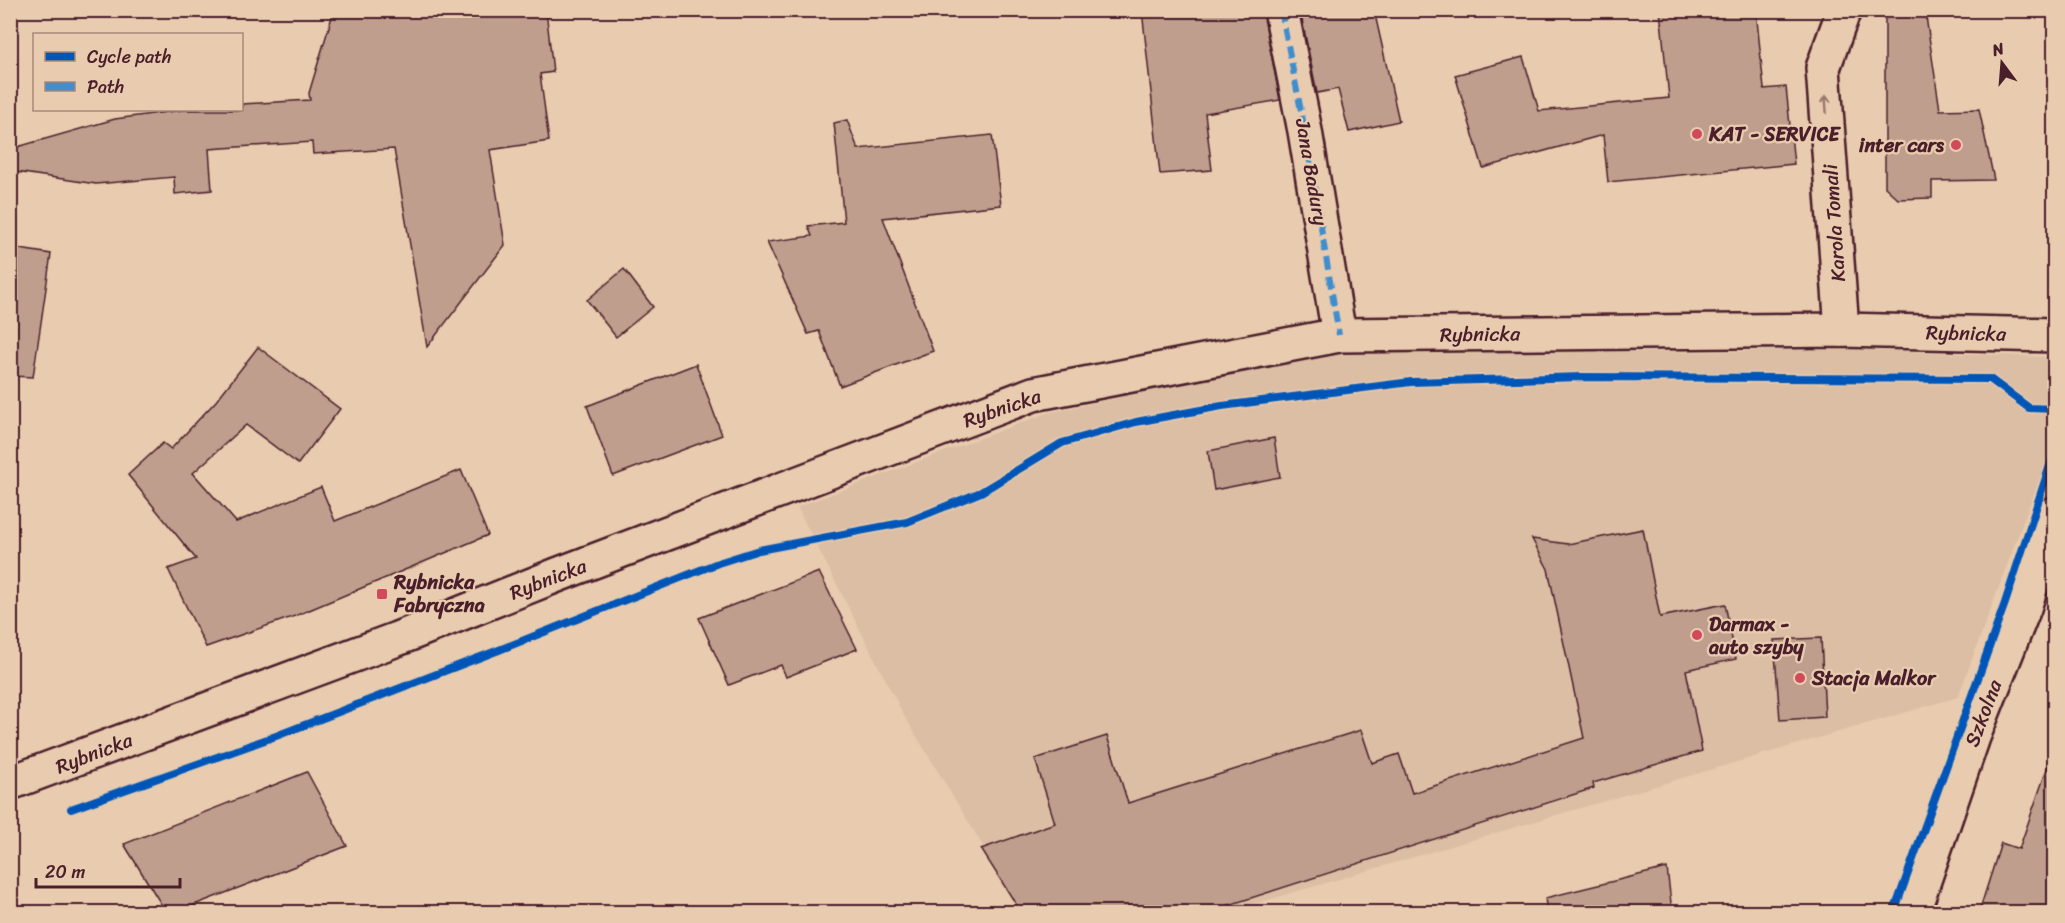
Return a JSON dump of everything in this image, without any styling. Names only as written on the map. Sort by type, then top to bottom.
[{"type":"street","name":"Jana Badury","points":[[1281,10],[1305,130],[1339,335]]},
{"type":"street","name":"Karola Tomali","points":[[1842,330],[1823,68],[1844,10]]},
{"type":"street","name":"Rybnicka","points":[[10,783],[386,643],[557,575],[1034,394],[1339,335],[1842,330],[2055,335]]},
{"type":"street","name":"Szkolna","points":[[1913,912],[1973,737],[2024,608],[2055,514]]},
{"type":"shaded area","points":[[1344,349],[1701,352],[1845,349],[2054,357],[2054,444],[1958,697],[1227,912],[1023,912],[903,714],[797,507],[1047,413]]},
{"type":"building","points":[[334,10],[546,10],[553,72],[540,74],[549,141],[490,150],[505,245],[427,347],[394,149],[313,154],[312,142],[209,149],[212,190],[175,194],[174,177],[96,184],[10,171],[10,149],[115,119],[175,111],[243,111],[243,104],[310,100],[309,93]]},
{"type":"building","points":[[1142,10],[1263,10],[1280,100],[1205,113],[1212,170],[1160,174]]},
{"type":"building","points":[[1319,10],[1374,10],[1399,121],[1349,132],[1338,89],[1317,93],[1301,15]]},
{"type":"building","points":[[1660,10],[1756,10],[1764,89],[1786,87],[1794,164],[1608,182],[1603,135],[1483,168],[1455,75],[1523,57],[1539,111],[1669,98]]},
{"type":"building","name":"inter cars","points":[[1885,10],[1925,10],[1940,110],[1979,109],[1994,180],[1932,181],[1932,198],[1898,199],[1885,187]]},
{"type":"building","points":[[847,120],[858,149],[992,135],[1001,205],[883,218],[933,351],[840,386],[819,331],[808,334],[767,242],[812,236],[808,226],[844,222],[834,123]]},
{"type":"building","points":[[13,248],[51,254],[33,377],[10,376],[10,269]]},
{"type":"building","points":[[624,269],[653,307],[616,337],[587,300]]},
{"type":"building","points":[[258,347],[340,409],[298,464],[246,425],[193,473],[236,522],[321,487],[335,521],[461,470],[488,535],[295,616],[206,647],[168,569],[196,559],[128,475],[163,443],[171,449],[216,401]]},
{"type":"building","points":[[696,364],[722,435],[613,476],[587,406]]},
{"type":"building","points":[[1274,438],[1280,477],[1214,490],[1208,451]]},
{"type":"building","points":[[1643,529],[1660,617],[1725,604],[1736,659],[1686,670],[1702,751],[1593,783],[1594,788],[1207,912],[1021,912],[981,849],[1055,823],[1035,759],[1107,736],[1128,803],[1361,730],[1372,763],[1399,754],[1412,793],[1584,738],[1548,569],[1532,539],[1568,544]]},
{"type":"building","points":[[819,572],[857,649],[786,677],[781,665],[729,685],[699,618]]},
{"type":"building","name":"Stacja Malkor","points":[[1821,638],[1825,717],[1780,720],[1774,640]]},
{"type":"building","points":[[2049,763],[2055,764],[2055,912],[1979,912],[2001,843],[2019,849]]},
{"type":"building","points":[[307,772],[347,846],[176,912],[166,912],[124,844]]},
{"type":"building","points":[[1667,868],[1672,912],[1547,912],[1545,898]]},
{"type":"marked path","points":[[1281,10],[1305,131],[1339,335]]},
{"type":"cycle path","points":[[71,809],[276,736],[718,563],[759,550],[907,522],[981,492],[1062,443],[1136,422],[1222,406],[1411,382],[1581,377],[1990,379],[2029,408],[2054,409]]},
{"type":"cycle path","points":[[1894,912],[2005,603],[2054,453]]},
{"type":"place","name":"KAT - SERVICE","points":[[1697,134]]},
{"type":"place","name":"inter cars","points":[[1956,145]]},
{"type":"place","name":"Rybnicka Fabryczna","points":[[382,594]]},
{"type":"place","name":"Darmax - auto szyby","points":[[1697,635]]},
{"type":"place","name":"Stacja Malkor","points":[[1800,678]]}]
